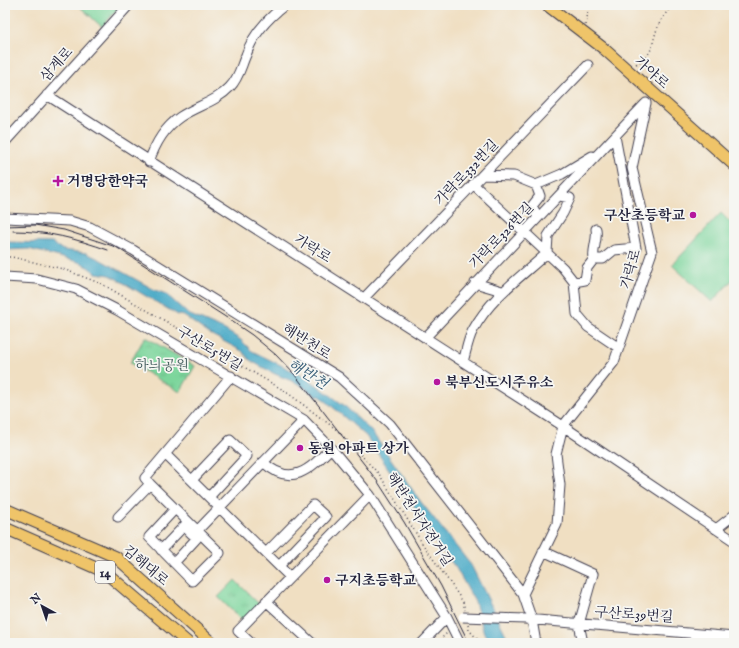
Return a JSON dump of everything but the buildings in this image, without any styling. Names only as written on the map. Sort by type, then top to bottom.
[{"type":"main road","name":"가야로","points":[[547,5],[626,70],[734,165]]},
{"type":"main road","name":"김해대로","points":[[5,509],[116,557],[212,643]]},
{"type":"main road","name":"14","points":[[5,528],[105,572],[188,643]]},
{"type":"street","name":"삼계로","points":[[5,142],[129,5]]},
{"type":"street","points":[[150,162],[154,146],[163,133],[180,117],[215,99],[230,88],[239,76],[252,41],[262,27],[285,5]]},
{"type":"street","name":"가락로332번길","points":[[364,298],[588,65]]},
{"type":"street","name":"가락로","points":[[47,95],[563,426],[734,541]]},
{"type":"street","name":"가락로","points":[[563,426],[614,362],[652,252],[632,168],[646,102]]},
{"type":"street","name":"가락로326번길","points":[[425,338],[524,231],[560,196],[646,102]]},
{"type":"street","points":[[574,282],[585,280],[587,268],[594,259],[603,258],[614,250],[636,248],[615,136]]},
{"type":"street","name":"가락로326번길","points":[[483,174],[514,176],[536,185],[562,174],[599,153]]},
{"type":"street","points":[[473,184],[563,268],[574,282],[577,314],[588,327],[618,348]]},
{"type":"street","points":[[536,185],[540,196],[532,206],[538,217]]},
{"type":"street","points":[[463,362],[472,330],[502,291],[547,253],[548,236],[563,213],[570,198],[560,196]]},
{"type":"street","name":"해반천로","points":[[5,218],[70,221],[90,227],[133,250],[339,377],[390,424],[523,594],[536,643]]},
{"type":"street","points":[[594,259],[593,252],[598,238],[596,229]]},
{"type":"street","name":"구산로5번길","points":[[5,277],[37,279],[76,289],[118,310],[304,420],[332,448],[370,495],[448,617],[460,643]]},
{"type":"street","points":[[475,283],[502,291]]},
{"type":"street","points":[[175,509],[149,537],[192,581],[220,553],[198,534],[175,509],[150,484],[145,478],[166,455],[231,376]]},
{"type":"street","points":[[174,563],[220,508],[304,420]]},
{"type":"street","points":[[523,594],[557,524],[560,485],[556,454],[563,426]]},
{"type":"street","points":[[192,480],[230,440],[247,456],[279,474],[289,475],[298,474],[309,469],[332,448]]},
{"type":"street","points":[[166,455],[290,577]]},
{"type":"street","points":[[209,497],[247,456]]},
{"type":"street","points":[[118,517],[150,484]]},
{"type":"street","points":[[251,643],[238,631],[370,495]]},
{"type":"street","points":[[266,553],[313,505],[326,517],[279,566]]},
{"type":"street","points":[[716,529],[734,515]]},
{"type":"street","points":[[161,550],[184,526],[198,534]]},
{"type":"street","points":[[543,551],[593,574],[579,624],[583,643]]},
{"type":"street","points":[[266,601],[312,643]]},
{"type":"street","points":[[422,643],[448,617]]},
{"type":"street","name":"구산로39번길","points":[[448,617],[465,619],[529,619],[703,633],[734,637]]},
{"type":"path","points":[[585,35],[589,5]]},
{"type":"path","points":[[626,70],[646,57],[652,50],[658,28],[673,5]]},
{"type":"path","name":"해반천서자전거길","points":[[5,257],[12,257],[63,269],[102,284],[285,391],[337,430],[379,474],[424,546],[463,602],[465,619],[469,630],[481,643]]},
{"type":"path","points":[[437,643],[450,629]]},
{"type":"green space","points":[[78,5],[121,5],[102,27]]},
{"type":"green space","points":[[721,213],[734,226],[734,278],[712,302],[672,265]]},
{"type":"green space","name":"하늬공원","points":[[145,337],[195,366],[180,392],[130,363]]},
{"type":"green space","points":[[235,580],[261,606],[245,623],[218,597]]},
{"type":"water","name":"해반천","points":[[5,242],[52,243],[63,250],[86,253],[99,259],[155,290],[166,294],[188,314],[225,330],[241,340],[252,351],[307,378],[345,406],[372,432],[421,502],[471,565],[510,643],[495,643],[484,633],[475,602],[456,568],[435,542],[414,506],[366,436],[320,396],[316,396],[299,384],[275,374],[251,361],[242,351],[208,333],[184,316],[178,315],[110,275],[96,273],[82,263],[29,249],[5,250]]},
{"type":"tram line","points":[[5,226],[35,225],[64,230],[116,247],[224,316],[252,335],[276,355],[295,375],[378,482],[404,522],[441,586],[469,643]]},
{"type":"tram line","points":[[13,231],[38,232],[62,236],[108,250]]},
{"type":"place","name":"거명당한약국","points":[[58,181]]},
{"type":"place","name":"구산초등학교","points":[[693,215]]},
{"type":"place","name":"북부신도시주유소","points":[[437,382]]},
{"type":"place","name":"동원 아파트 상가","points":[[300,448]]},
{"type":"place","name":"구지초등학교","points":[[327,580]]}]
